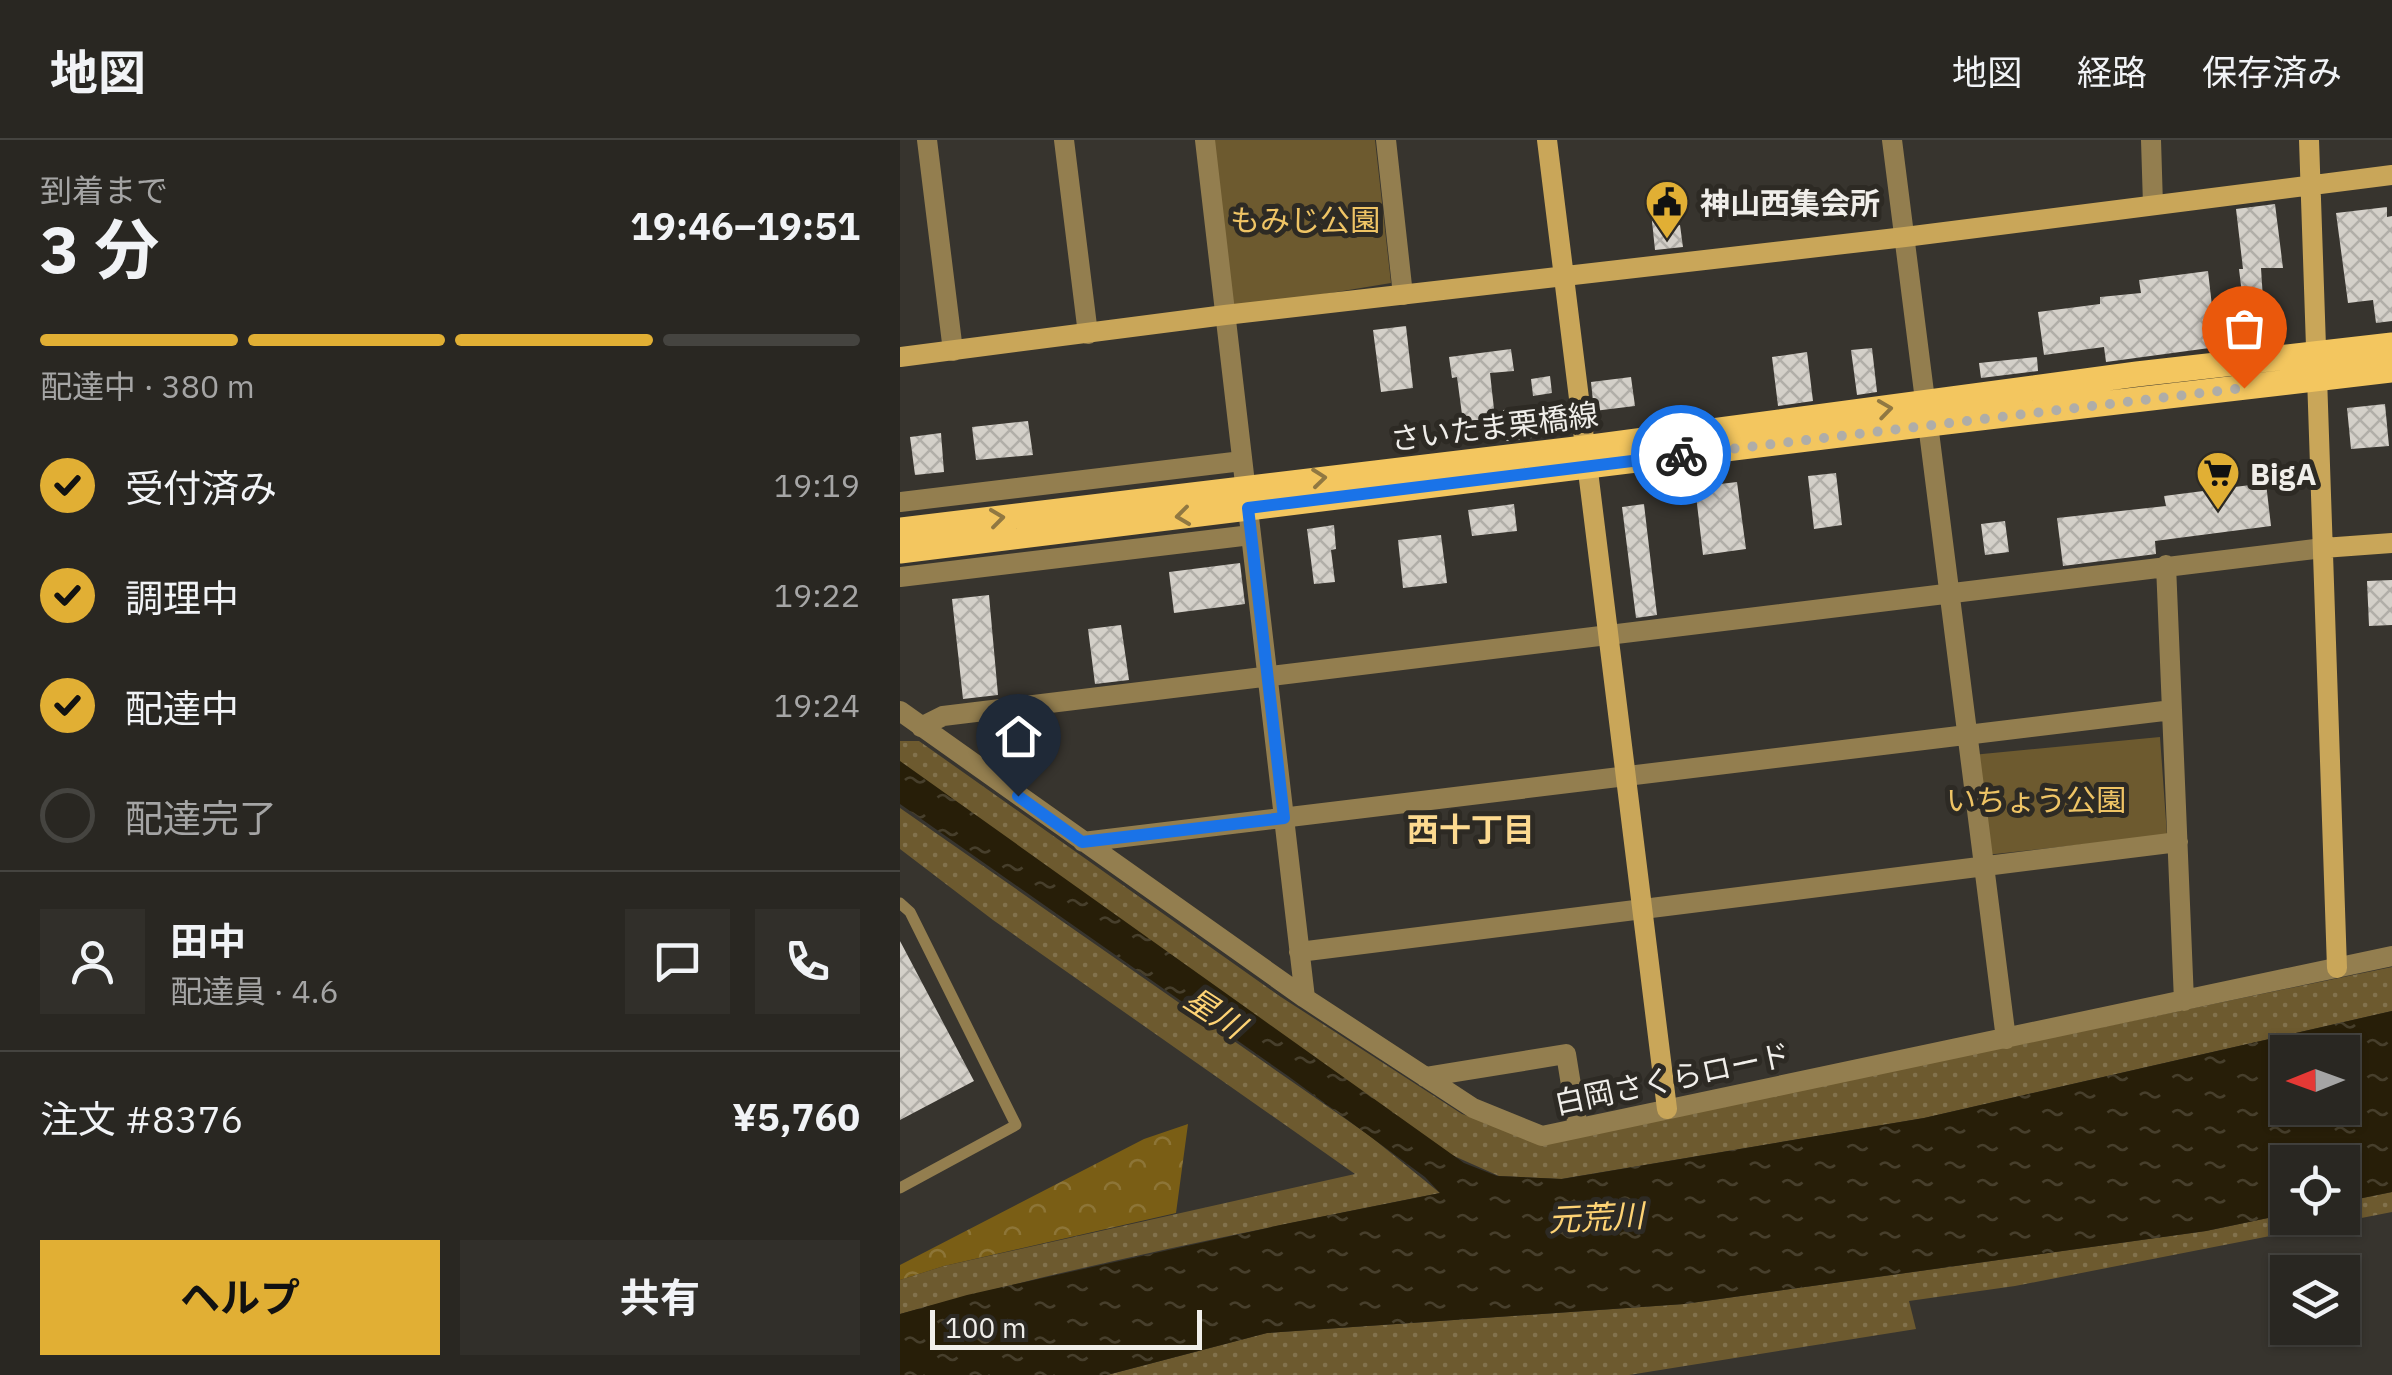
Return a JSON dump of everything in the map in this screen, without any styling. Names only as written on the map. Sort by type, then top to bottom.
[{"type":"main road","name":"さいたま栗橋線","points":[[2317,367],[2392,345]]},
{"type":"main road","name":"さいたま栗橋線","points":[[900,530],[1245,485],[1585,458],[2317,367],[2392,370]]},
{"type":"main road","name":"さいたま栗橋線","points":[[900,551],[1245,485]]},
{"type":"street","points":[[928,140],[953,350]]},
{"type":"street","points":[[1064,140],[1088,334]]},
{"type":"street","points":[[1205,140],[1305,998]]},
{"type":"street","points":[[1386,140],[1403,296]]},
{"type":"street","points":[[1547,140],[1667,1110]]},
{"type":"street","points":[[1892,140],[2006,1039]]},
{"type":"street","points":[[2151,140],[2154,205]]},
{"type":"street","points":[[2309,140],[2337,968]]},
{"type":"street","points":[[900,357],[1225,314],[1905,237],[2392,174]]},
{"type":"street","points":[[900,502],[1245,485]]},
{"type":"street","points":[[900,577],[1251,535]]},
{"type":"street","points":[[921,727],[943,716],[1950,595],[2166,565],[2392,543]]},
{"type":"street","points":[[2166,565],[2184,1001]]},
{"type":"street","points":[[1082,842],[2172,710]]},
{"type":"street","name":"白岡さくらロード","points":[[900,712],[1305,998],[1473,1108],[1542,1136],[2392,956]]},
{"type":"street","points":[[1299,952],[2178,842]]},
{"type":"street","points":[[1425,1077],[1566,1054],[1578,1128]]},
{"type":"lane","points":[[900,903],[910,912],[1016,1125],[900,1188]]},
{"type":"green space","name":"もみじ公園","points":[[1207,140],[1375,140],[1391,283],[1233,309]]},
{"type":"green space","name":"いちょう公園","points":[[2160,737],[2167,835],[1986,855],[1972,755]]},
{"type":"green space","points":[[900,741],[919,741],[1281,997],[1462,1114],[1542,1143],[2392,967],[2392,1011],[2287,1035],[2270,1035],[2270,1039],[1924,1118],[1561,1179],[1499,1176],[1445,1152],[900,765]]},
{"type":"green space","points":[[900,808],[1370,1136],[1440,1193],[1102,1264],[900,1314],[900,1280],[944,1266],[1355,1174],[993,920],[900,849]]},
{"type":"green space","points":[[1188,1124],[1176,1213],[944,1266],[900,1280],[900,1265],[1144,1139]]},
{"type":"green space","points":[[2392,1192],[2392,1212],[2360,1218],[2360,1199]]},
{"type":"green space","points":[[2270,1218],[2270,1235],[2275,1235],[2015,1286],[1909,1301],[1916,1329],[1629,1375],[1107,1375],[1267,1333],[1684,1304],[2206,1231]]},
{"type":"water","points":[[900,761],[1464,1163],[1497,1176],[1562,1179],[1924,1118],[2270,1039],[2270,1125],[2360,1125],[2360,1035],[2287,1035],[2392,1011],[2392,1192],[2360,1199],[2360,1145],[2270,1145],[2270,1218],[2206,1231],[1684,1304],[1267,1333],[1107,1375],[900,1375],[900,1314],[967,1295],[1440,1193],[1425,1177],[900,804]]},
{"type":"building","points":[[1671,200],[1674,226],[1680,225],[1683,247],[1655,250],[1650,202]]},
{"type":"building","points":[[2275,204],[2283,268],[2261,268],[2263,299],[2276,306],[2282,316],[2276,339],[2106,362],[2104,347],[2044,355],[2038,312],[2100,304],[2100,297],[2141,293],[2139,280],[2208,271],[2212,306],[2243,302],[2236,209]]},
{"type":"building","points":[[2387,207],[2387,217],[2392,216],[2392,321],[2376,323],[2373,300],[2348,303],[2336,213]]},
{"type":"building","points":[[1406,326],[1413,388],[1381,392],[1373,330]]},
{"type":"building","points":[[1872,348],[1877,392],[1857,395],[1851,350]]},
{"type":"building","points":[[1511,349],[1514,371],[1490,373],[1495,418],[1463,422],[1457,377],[1452,378],[1449,357]]},
{"type":"building","points":[[1807,352],[1813,401],[1778,406],[1772,357]]},
{"type":"building","points":[[2037,357],[2038,371],[1981,378],[1979,363]]},
{"type":"building","points":[[1550,376],[1552,393],[1533,396],[1531,379]]},
{"type":"building","points":[[1631,377],[1635,406],[1594,411],[1591,382]]},
{"type":"building","points":[[2385,404],[2389,446],[2351,449],[2347,408]]},
{"type":"building","points":[[1536,406],[1540,437],[1506,441],[1503,410]]},
{"type":"building","points":[[1028,421],[1033,455],[976,460],[972,427]]},
{"type":"building","points":[[941,433],[944,472],[915,475],[910,437]]},
{"type":"building","points":[[1836,473],[1842,525],[1814,529],[1808,476]]},
{"type":"building","points":[[1737,482],[1746,549],[1703,555],[1695,487]]},
{"type":"building","points":[[2266,483],[2271,526],[2155,541],[2156,554],[2063,566],[2057,518],[2166,506],[2164,496]]},
{"type":"building","points":[[1514,504],[1517,531],[1472,536],[1468,510]]},
{"type":"building","points":[[1644,504],[1657,615],[1636,618],[1622,507]]},
{"type":"building","points":[[2005,521],[2009,552],[1985,555],[1981,524]]},
{"type":"building","points":[[1334,525],[1336,549],[1331,550],[1335,582],[1314,584],[1307,529]]},
{"type":"building","points":[[1441,535],[1447,583],[1403,588],[1398,540]]},
{"type":"building","points":[[1240,563],[1245,604],[1174,613],[1169,572]]},
{"type":"building","points":[[2392,580],[2392,625],[2369,626],[2367,581]]},
{"type":"building","points":[[989,595],[998,695],[963,699],[952,599]]},
{"type":"building","points":[[1121,625],[1129,680],[1095,684],[1088,629]]},
{"type":"building","points":[[900,941],[974,1081],[900,1120]]},
{"type":"way so far","points":[[1681,455],[2244,388]]},
{"type":"place","name":"神山西集会所","points":[[1667,240]]},
{"type":"place","name":"BigA","points":[[2218,511]]},
{"type":"district","name":"西十丁目","points":[[1471,829]]},
{"type":"route","points":[[1018,796],[1082,842],[1284,818],[1248,508],[1681,455]]},
{"type":"water label","name":"星川","points":[[1215,1012]]},
{"type":"water label","name":"元荒川","points":[[1596,1217]]}]
